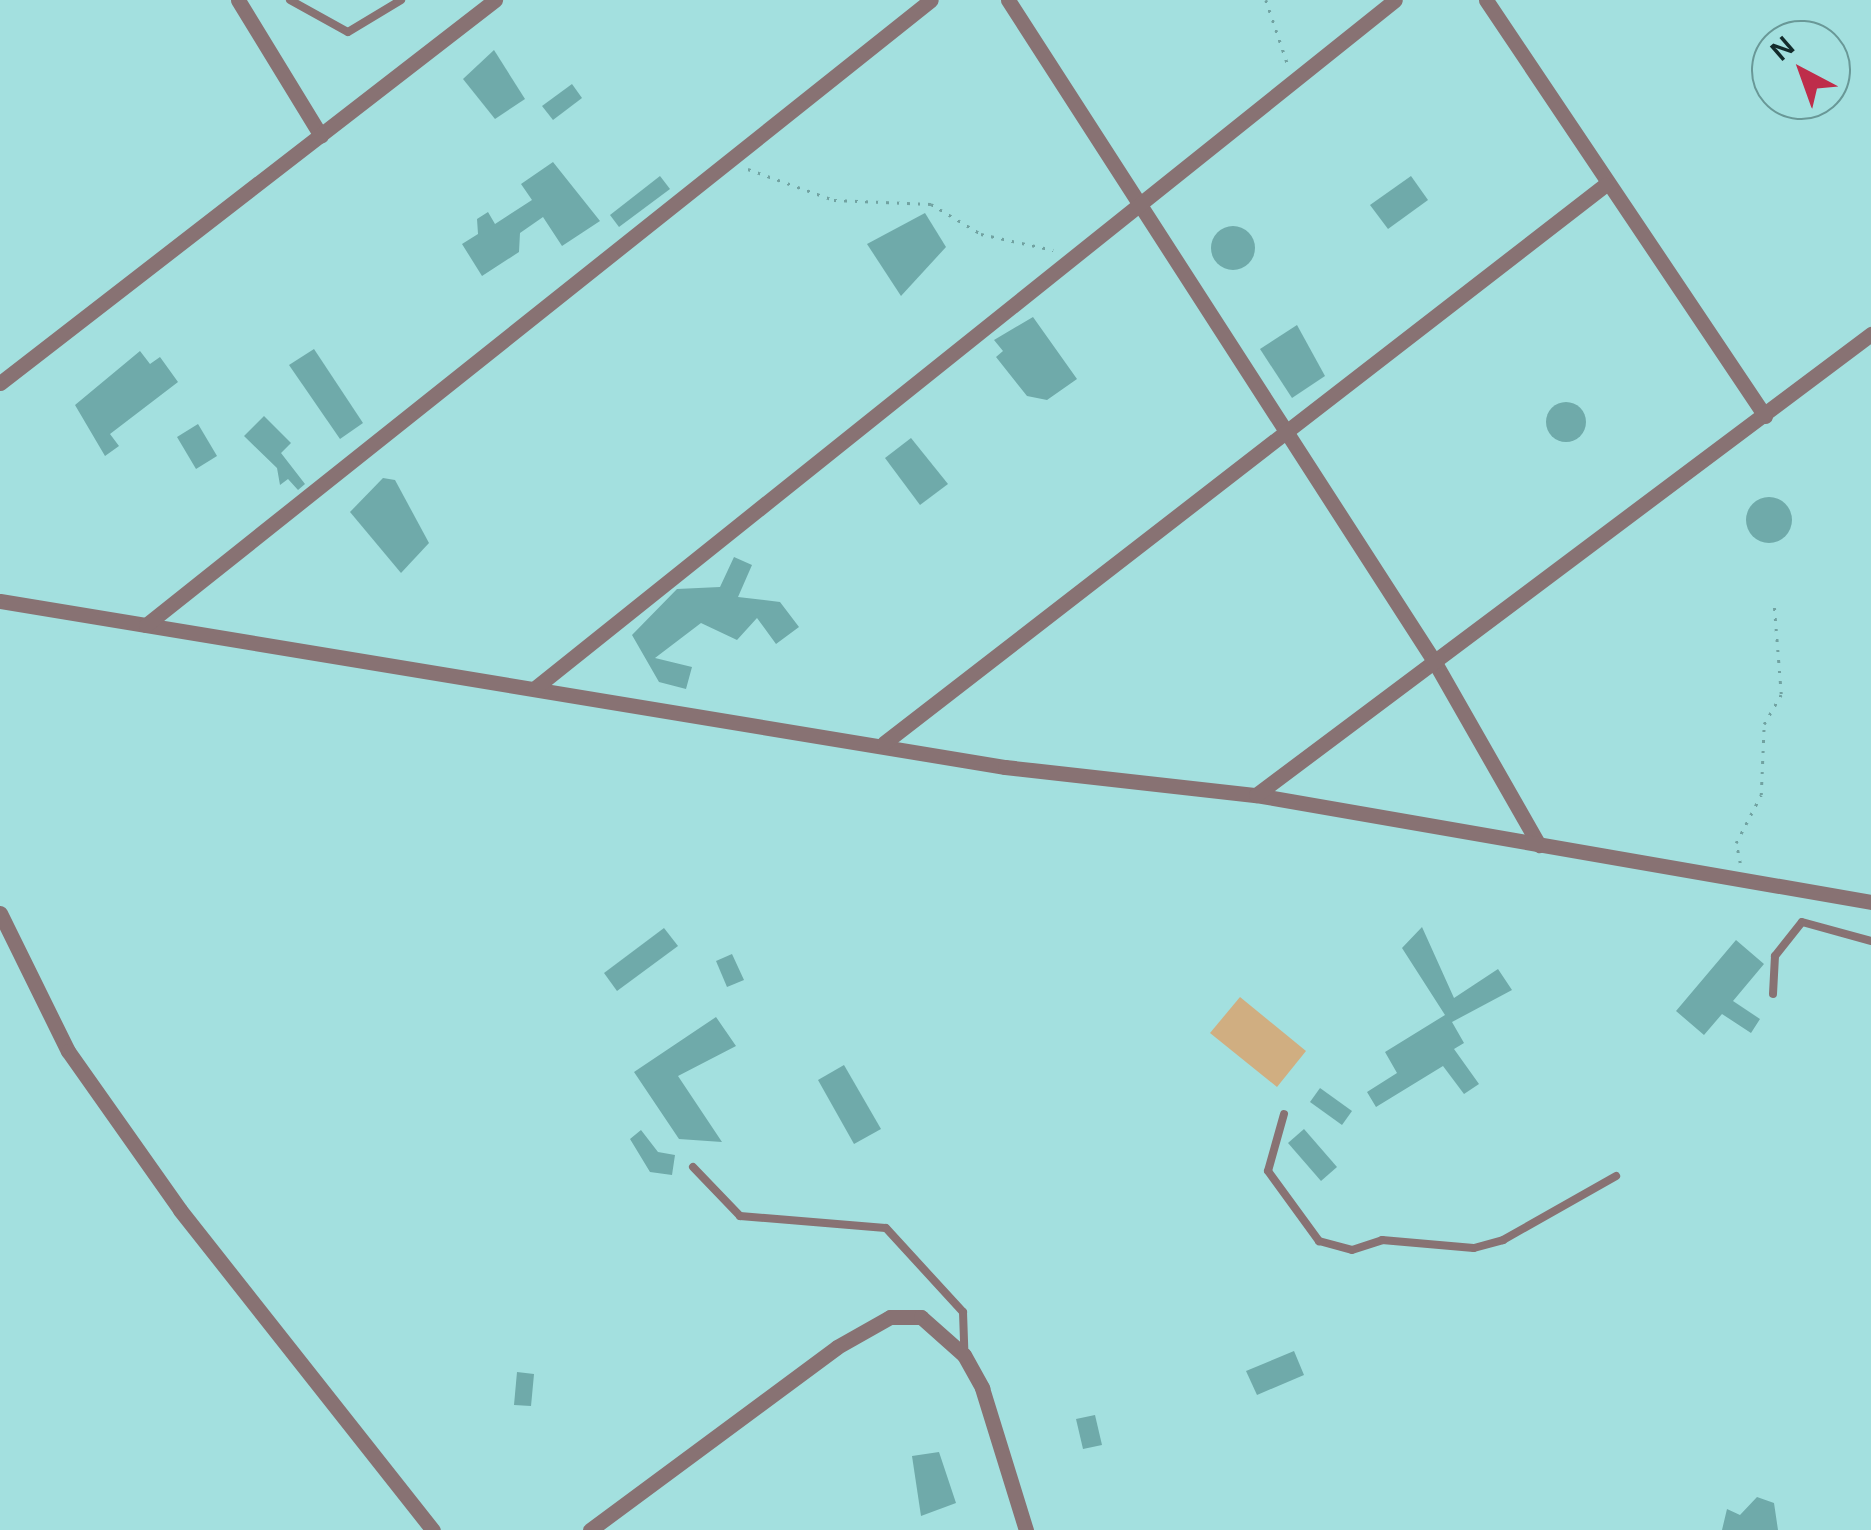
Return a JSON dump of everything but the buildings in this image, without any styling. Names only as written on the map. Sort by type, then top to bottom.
[{"type":"street","points":[[238,0],[321,136]]},
{"type":"street","points":[[0,383],[496,0]]},
{"type":"street","points":[[146,625],[931,0]]},
{"type":"street","points":[[1008,0],[1434,662],[1540,845]]},
{"type":"street","points":[[536,688],[1137,202],[1394,0]]},
{"type":"street","points":[[1486,0],[1605,185],[1766,416]]},
{"type":"street","points":[[884,743],[1286,428],[1605,185]]},
{"type":"street","points":[[1256,795],[1871,334]]},
{"type":"street","points":[[0,602],[884,743],[1005,767],[1256,795],[1871,902]]},
{"type":"street","points":[[0,913],[68,1051],[357,1443],[432,1530]]},
{"type":"street","points":[[590,1530],[890,1316],[921,1316],[964,1354],[1026,1530]]},
{"type":"lane","points":[[290,0],[348,32],[402,0]]},
{"type":"lane","points":[[1773,994],[1775,956],[1802,922],[1871,941]]},
{"type":"lane","points":[[1284,1114],[1268,1171],[1319,1240],[1352,1250],[1382,1240],[1488,1244],[1616,1176]]},
{"type":"lane","points":[[694,1167],[740,1216],[886,1228],[931,1267],[963,1312],[964,1354]]},
{"type":"path","points":[[1266,0],[1293,78]]},
{"type":"path","points":[[728,161],[834,200],[931,204],[981,234],[1074,256]]},
{"type":"path","points":[[1743,879],[1736,843],[1761,795],[1764,724],[1781,694],[1774,605]]},
{"type":"shaded area","points":[[1240,997],[1306,1051],[1277,1087],[1210,1033]]}]
